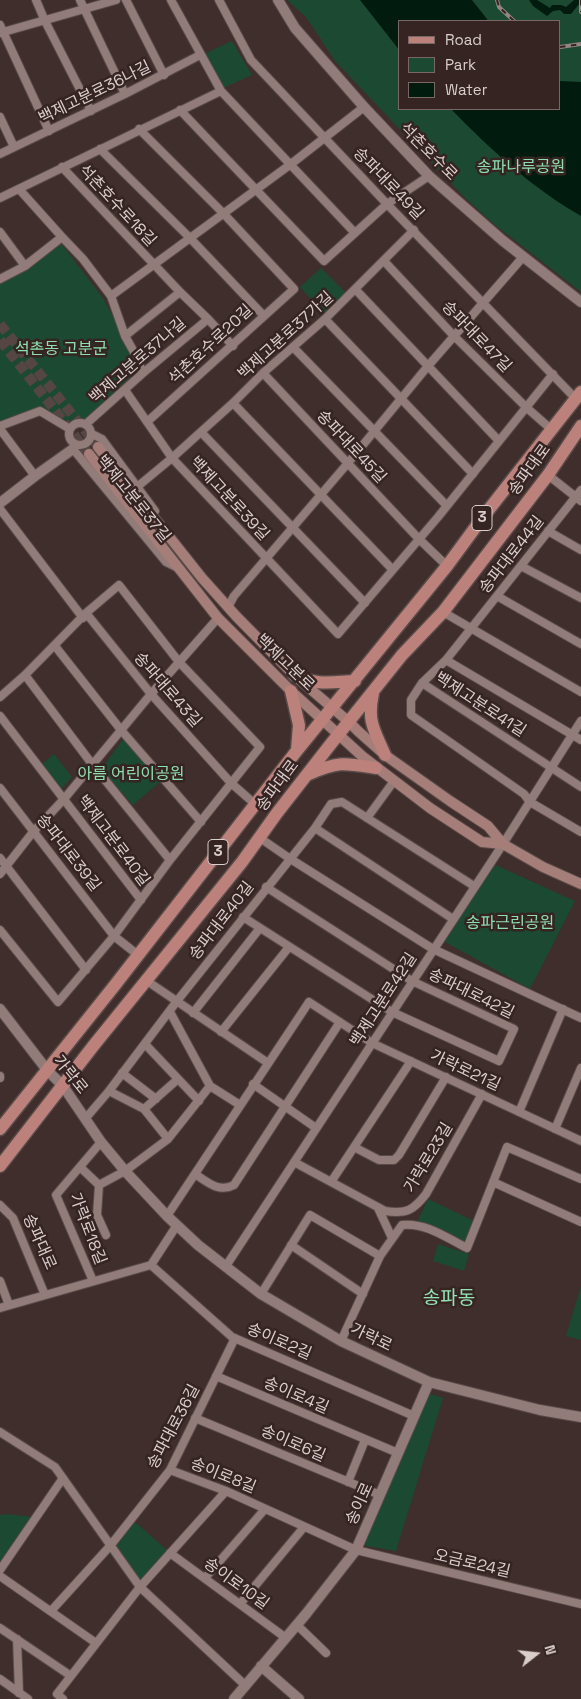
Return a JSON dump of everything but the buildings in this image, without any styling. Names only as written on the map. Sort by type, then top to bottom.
[{"type":"main road","name":"송파대로","points":[[0,1129],[297,750],[448,566],[483,517],[578,395]]},
{"type":"main road","name":"송파대로","points":[[0,1166],[94,1045],[260,838],[306,775],[373,691],[402,655],[444,612],[548,475],[581,426]]},
{"type":"main road","name":"백제고분로","points":[[98,447],[187,561],[228,607],[294,675],[385,754],[450,802],[488,826],[503,844],[543,867],[581,884]]},
{"type":"main road","name":"백제고분로","points":[[89,454],[218,618],[291,691],[376,768],[430,808],[482,842],[503,844]]},
{"type":"main road","points":[[294,675],[305,680],[328,684],[355,681]]},
{"type":"main road","points":[[291,691],[298,726],[297,750]]},
{"type":"main road","points":[[373,691],[370,709],[371,720],[385,754]]},
{"type":"main road","points":[[306,775],[329,765],[340,763],[376,768]]},
{"type":"street","points":[[36,0],[91,111]]},
{"type":"street","points":[[80,0],[126,94]]},
{"type":"street","points":[[49,131],[1,30],[45,21],[116,0]]},
{"type":"street","points":[[126,0],[164,75]]},
{"type":"street","points":[[171,0],[221,91],[355,234]]},
{"type":"street","name":"송파대로49길","points":[[219,0],[251,60],[387,204],[553,374],[578,395]]},
{"type":"street","name":"석촌호수로","points":[[278,0],[295,28],[364,107],[429,176],[459,204],[581,302]]},
{"type":"street","name":"백제고분로36나길","points":[[0,154],[126,94],[200,55]]},
{"type":"street","name":"석촌호수로18길","points":[[0,198],[62,166],[221,91]]},
{"type":"street","name":"석촌호수로18길","points":[[111,296],[364,107]]},
{"type":"street","points":[[180,110],[324,261],[387,204],[429,176]]},
{"type":"street","points":[[0,118],[14,147]]},
{"type":"street","points":[[139,129],[223,213]]},
{"type":"street","name":"석촌호수로18길","points":[[100,149],[190,238],[264,316]]},
{"type":"street","name":"석촌호수로18길","points":[[62,166],[152,264],[233,346]]},
{"type":"street","points":[[19,188],[82,259],[111,296],[125,336],[143,373]]},
{"type":"street","name":"석촌호수로20길","points":[[147,422],[294,289],[223,213]]},
{"type":"street","name":"백제고분로37가길","points":[[137,487],[172,458],[263,373],[325,320],[414,230]]},
{"type":"street","points":[[0,232],[25,266]]},
{"type":"street","points":[[0,279],[25,266],[62,237]]},
{"type":"street","name":"백제고분로39길","points":[[228,607],[234,596],[428,366],[523,257]]},
{"type":"street","name":"송파대로47길","points":[[384,261],[454,336],[552,430]]},
{"type":"street","points":[[356,290],[499,441]]},
{"type":"street","points":[[125,336],[180,292]]},
{"type":"street","name":"백제고분로37나길","points":[[86,424],[208,319]]},
{"type":"street","points":[[325,320],[473,474]]},
{"type":"street","points":[[293,347],[447,506]]},
{"type":"street","name":"송파대로45길","points":[[263,373],[419,540],[448,566]]},
{"type":"street","points":[[365,603],[447,506],[553,374]]},
{"type":"street","points":[[125,390],[172,458]]},
{"type":"street","points":[[233,403],[392,569]]},
{"type":"street","points":[[35,476],[0,428],[40,412],[70,429]]},
{"type":"street","points":[[1,503],[75,447],[87,443],[92,434],[86,424],[79,423],[70,429],[70,437],[75,447]]},
{"type":"street","name":"백제고분로39길","points":[[172,458],[338,634],[365,603],[201,432]]},
{"type":"street","name":"백제고분로37길","points":[[92,434],[102,439],[182,548],[187,561]]},
{"type":"street","name":"백제고분로37길","points":[[75,447],[166,562],[179,569]]},
{"type":"street","points":[[548,475],[578,499]]},
{"type":"street","name":"송파대로44길","points":[[422,683],[446,660],[548,531],[578,499],[581,490]]},
{"type":"street","name":"송파대로43길","points":[[1,503],[84,615],[150,694],[231,782],[255,804]]},
{"type":"street","points":[[548,531],[581,550]]},
{"type":"street","points":[[521,566],[581,598]]},
{"type":"street","points":[[0,697],[55,646],[84,615],[119,585],[179,662],[260,747],[170,860],[114,936],[58,1002],[0,930]]},
{"type":"street","points":[[497,596],[581,644]]},
{"type":"street","points":[[444,612],[470,629],[581,692]]},
{"type":"street","name":"백제고분로40길","points":[[0,874],[33,832],[64,799],[122,730],[150,694],[218,618]]},
{"type":"street","points":[[55,646],[122,730],[201,822]]},
{"type":"street","name":"백제고분로41길","points":[[446,660],[581,740]]},
{"type":"street","name":"백제고분로40길","points":[[25,675],[92,764],[170,860]]},
{"type":"street","name":"백제고분로41길","points":[[581,787],[422,683],[411,700],[411,715],[524,794],[530,802],[581,832]]},
{"type":"street","name":"백제고분로40길","points":[[0,716],[140,900]]},
{"type":"street","points":[[503,844],[581,721]]},
{"type":"street","points":[[367,818],[394,780]]},
{"type":"street","name":"송파대로39길","points":[[0,788],[114,936],[138,955]]},
{"type":"street","points":[[289,858],[315,828],[331,804],[342,802],[474,886]]},
{"type":"street","points":[[315,828],[453,919]]},
{"type":"street","name":"송파대로42길","points":[[260,838],[433,949],[581,1018]]},
{"type":"street","name":"백제고분로42길","points":[[226,1266],[503,844]]},
{"type":"street","points":[[0,858],[86,970]]},
{"type":"street","name":"송파대로40길","points":[[85,1119],[109,1091],[289,858]]},
{"type":"street","name":"송파대로42길","points":[[243,917],[392,1012],[499,1061],[514,1029],[412,981],[266,887]]},
{"type":"street","name":"송파대로40길","points":[[193,1013],[260,928]]},
{"type":"street","points":[[221,1032],[289,947]]},
{"type":"street","points":[[147,981],[268,1063]]},
{"type":"street","name":"가락로21길","points":[[167,1216],[309,1002],[372,1043],[581,1141]]},
{"type":"street","name":"가락로","points":[[0,1009],[47,1070],[62,1086],[101,1142],[125,1172],[198,1245],[261,1294],[341,1341],[429,1382],[540,1410],[581,1418]]},
{"type":"street","points":[[520,1112],[563,1010]]},
{"type":"street","points":[[170,1012],[210,1086],[240,1105]]},
{"type":"street","points":[[195,1174],[216,1187],[227,1188],[234,1185],[340,1022]]},
{"type":"street","points":[[145,1044],[199,1101]]},
{"type":"street","points":[[331,1182],[411,1061]]},
{"type":"street","points":[[555,1129],[581,1068]]},
{"type":"street","points":[[122,1073],[156,1099]]},
{"type":"street","name":"가락로23길","points":[[354,1147],[379,1160],[394,1160],[399,1155],[446,1078]]},
{"type":"street","points":[[144,1109],[178,1079]]},
{"type":"street","points":[[253,1084],[316,1128]]},
{"type":"street","points":[[99,1186],[125,1172],[168,1138],[210,1086]]},
{"type":"street","points":[[109,1091],[144,1109],[168,1138]]},
{"type":"street","name":"가락로23길","points":[[294,1162],[384,1211],[400,1213],[410,1210],[419,1203],[482,1094]]},
{"type":"street","name":"가락로18길","points":[[93,1281],[56,1196],[101,1142]]},
{"type":"street","points":[[341,1341],[380,1256],[402,1225],[413,1223],[467,1248],[507,1147],[581,1179]]},
{"type":"street","points":[[80,1167],[99,1186],[98,1215],[106,1235]]},
{"type":"street","points":[[493,1182],[581,1222]]},
{"type":"street","name":"송파대로","points":[[0,1205],[13,1218],[45,1295]]},
{"type":"street","points":[[378,1208],[392,1238]]},
{"type":"street","points":[[261,1294],[310,1215],[380,1256]]},
{"type":"street","points":[[0,1308],[151,1265],[177,1226]]},
{"type":"street","points":[[291,1245],[363,1294]]},
{"type":"street","name":"송이로2길","points":[[151,1265],[235,1338],[414,1416]]},
{"type":"street","points":[[0,1281],[9,1305]]},
{"type":"street","name":"송파대로36길","points":[[51,1611],[110,1546],[170,1470],[235,1338]]},
{"type":"street","name":"송이로4길","points":[[216,1376],[398,1453]]},
{"type":"street","name":"송이로","points":[[234,1699],[297,1625],[356,1550],[429,1382]]},
{"type":"street","name":"송이로6길","points":[[195,1418],[380,1495]]},
{"type":"street","points":[[0,1432],[55,1467],[140,1587],[246,1686]]},
{"type":"street","points":[[348,1482],[365,1440]]},
{"type":"street","name":"송이로8길","points":[[170,1470],[226,1491],[356,1550]]},
{"type":"street","points":[[0,1570],[64,1478]]},
{"type":"street","points":[[63,1699],[57,1694],[70,1676],[140,1587],[226,1491]]},
{"type":"street","name":"송이로8길","points":[[205,1578],[265,1509]]},
{"type":"street","points":[[240,1604],[304,1526]]},
{"type":"street","name":"오금로24길","points":[[356,1550],[581,1604]]},
{"type":"street","name":"송이로10길","points":[[170,1553],[286,1638]]},
{"type":"street","points":[[0,1576],[96,1643]]},
{"type":"street","points":[[297,1625],[326,1653]]},
{"type":"street","points":[[0,1628],[70,1676]]},
{"type":"street","points":[[17,1639],[19,1693]]},
{"type":"street","points":[[261,1666],[299,1699]]},
{"type":"street","points":[[0,1679],[28,1699]]},
{"type":"green space","name":"송파나루공원","points":[[287,0],[581,0],[581,292],[495,225],[466,199],[335,61],[306,17]]},
{"type":"green space","points":[[232,41],[252,75],[221,89],[202,55]]},
{"type":"green space","name":"석촌동 고분군","points":[[60,242],[103,298],[132,353],[138,370],[83,421],[72,421],[66,426],[42,409],[0,426],[0,281]]},
{"type":"green space","points":[[321,268],[348,295],[325,315],[300,287]]},
{"type":"green space","name":"아름 어린이공원","points":[[124,738],[161,781],[133,805],[101,769]]},
{"type":"green space","points":[[54,754],[72,777],[61,790],[42,764]]},
{"type":"green space","name":"송파근린공원","points":[[491,863],[575,901],[530,989],[445,942]]},
{"type":"green space","points":[[428,1199],[474,1221],[465,1244],[417,1222]]},
{"type":"green space","points":[[438,1244],[469,1254],[464,1271],[433,1261]]},
{"type":"green space","points":[[581,1286],[581,1340],[566,1336]]},
{"type":"green space","points":[[427,1393],[443,1398],[396,1551],[361,1545]]},
{"type":"green space","points":[[0,1515],[32,1517],[0,1564]]},
{"type":"green space","points":[[134,1521],[168,1551],[140,1584],[114,1545]]},
{"type":"water","points":[[360,0],[472,0],[487,19],[398,20],[398,48]]},
{"type":"water","points":[[529,0],[537,0],[550,8],[552,5],[566,7],[574,0],[579,0],[579,4],[571,14],[564,14],[560,10],[553,11],[547,16],[533,6]]},
{"type":"water","points":[[561,81],[581,82],[581,216],[546,193],[512,167],[452,110],[561,110]]},
{"type":"tunnel","points":[[0,324],[98,447]]},
{"type":"tunnel","points":[[0,340],[89,454]]},
{"type":"railway","points":[[497,0],[499,7],[513,20]]},
{"type":"railway","points":[[581,0],[581,12]]},
{"type":"railway","points":[[561,47],[581,44]]},
{"type":"district","name":"송파동","points":[[449,1299]]}]
